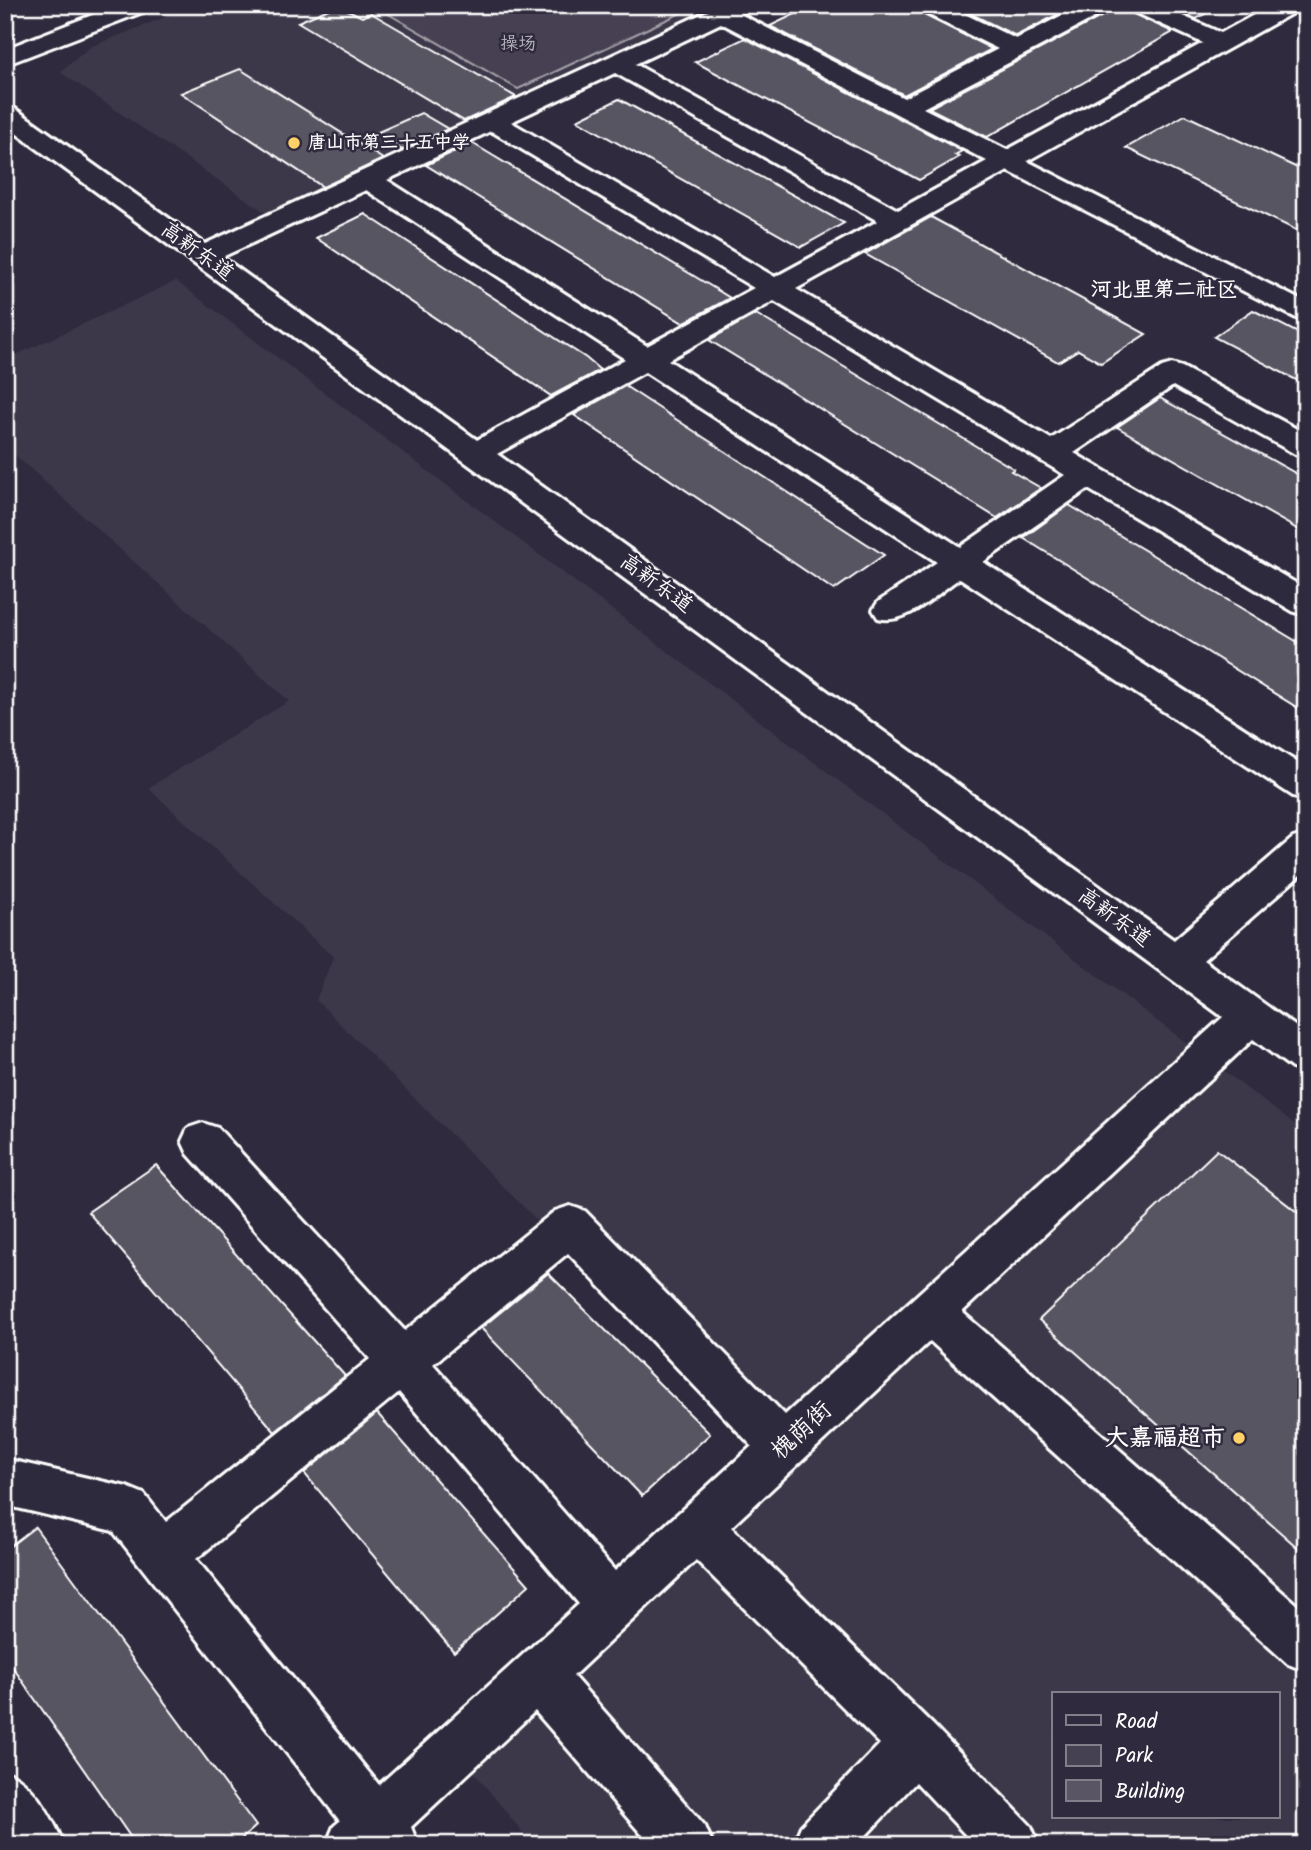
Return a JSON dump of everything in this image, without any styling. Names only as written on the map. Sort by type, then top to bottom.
[{"type":"street","points":[[5,58],[140,5]]},
{"type":"street","points":[[927,5],[1017,49]]},
{"type":"street","points":[[903,108],[1101,5]]},
{"type":"street","points":[[1138,5],[1222,43]]},
{"type":"street","points":[[476,453],[1290,5]]},
{"type":"street","points":[[202,256],[731,10],[903,108],[1306,314]]},
{"type":"street","points":[[616,64],[898,221]]},
{"type":"street","name":"高新东道","points":[[5,113],[1306,1056]]},
{"type":"street","points":[[492,121],[1306,604]]},
{"type":"street","points":[[368,178],[1306,786]]},
{"type":"street","points":[[1052,453],[1172,373],[1306,447]]},
{"type":"street","points":[[890,610],[1087,475]]},
{"type":"street","points":[[1175,962],[1306,848]]},
{"type":"street","name":"槐荫街","points":[[373,1838],[612,1605],[1251,1016]]},
{"type":"street","points":[[203,1141],[402,1362],[612,1605]]},
{"type":"street","points":[[163,1555],[569,1225],[784,1447]]},
{"type":"street","points":[[930,1312],[1306,1646]]},
{"type":"street","points":[[5,1482],[127,1511],[163,1555],[373,1838]]},
{"type":"street","points":[[697,1527],[916,1744],[1012,1845]]},
{"type":"street","points":[[538,1675],[686,1845]]},
{"type":"street","points":[[820,1845],[916,1744]]},
{"type":"street","points":[[5,1797],[37,1845]]},
{"type":"shaded area","name":"唐山市第三十五中学","points":[[195,5],[720,5],[269,215],[60,72],[90,47]]},
{"type":"shaded area","points":[[176,281],[1306,1133],[1306,1845],[533,1845],[463,1759],[781,1464],[316,1000],[333,957],[148,788],[289,701],[5,446],[5,360]]},
{"type":"green space","name":"操场","points":[[373,5],[698,5],[518,89]]},
{"type":"building","points":[[338,5],[362,17],[371,13],[516,97],[464,121],[298,22]]},
{"type":"building","points":[[814,5],[913,5],[918,12],[992,49],[904,95],[770,26]]},
{"type":"building","points":[[953,5],[1076,5],[1016,36]]},
{"type":"building","points":[[1115,5],[1124,5],[1129,12],[1173,32],[987,137],[929,108],[1110,12]]},
{"type":"building","points":[[1165,5],[1221,5],[1196,19]]},
{"type":"building","points":[[745,38],[962,151],[955,155],[959,157],[919,180],[695,62]]},
{"type":"building","points":[[240,69],[383,159],[323,187],[181,93]]},
{"type":"building","points":[[619,99],[844,223],[801,247],[577,120]]},
{"type":"building","points":[[421,113],[448,129],[402,150],[376,133]]},
{"type":"building","points":[[1185,115],[1306,172],[1306,235],[1126,148]]},
{"type":"building","points":[[472,143],[730,298],[683,323],[426,165]]},
{"type":"building","points":[[365,214],[586,358],[600,370],[551,396],[316,238]]},
{"type":"building","points":[[931,217],[1146,334],[1101,363],[1078,350],[1058,362],[865,254]]},
{"type":"building","points":[[1253,310],[1306,337],[1306,385],[1214,337]]},
{"type":"building","points":[[756,314],[1014,469],[1011,471],[1041,488],[997,518],[709,340]]},
{"type":"building","points":[[625,386],[884,555],[834,590],[574,415]]},
{"type":"building","points":[[1160,398],[1306,479],[1306,534],[1117,427]]},
{"type":"building","points":[[1069,505],[1306,647],[1306,713],[1023,538]]},
{"type":"building","name":"大嘉福超市","points":[[1217,1150],[1306,1219],[1306,1555],[1039,1320]]},
{"type":"building","points":[[156,1165],[345,1376],[275,1432],[88,1212]]},
{"type":"building","points":[[548,1273],[710,1434],[642,1496],[481,1328]]},
{"type":"building","points":[[377,1413],[529,1585],[454,1652],[304,1473]]},
{"type":"building","points":[[35,1527],[256,1826],[235,1845],[136,1845],[5,1656],[5,1550]]},
{"type":"place","name":"唐山市第三十五中学","points":[[294,143]]},
{"type":"place","name":"大嘉福超市","points":[[1239,1438]]},
{"type":"district","name":"河北里第二社区","points":[[1164,290]]}]
